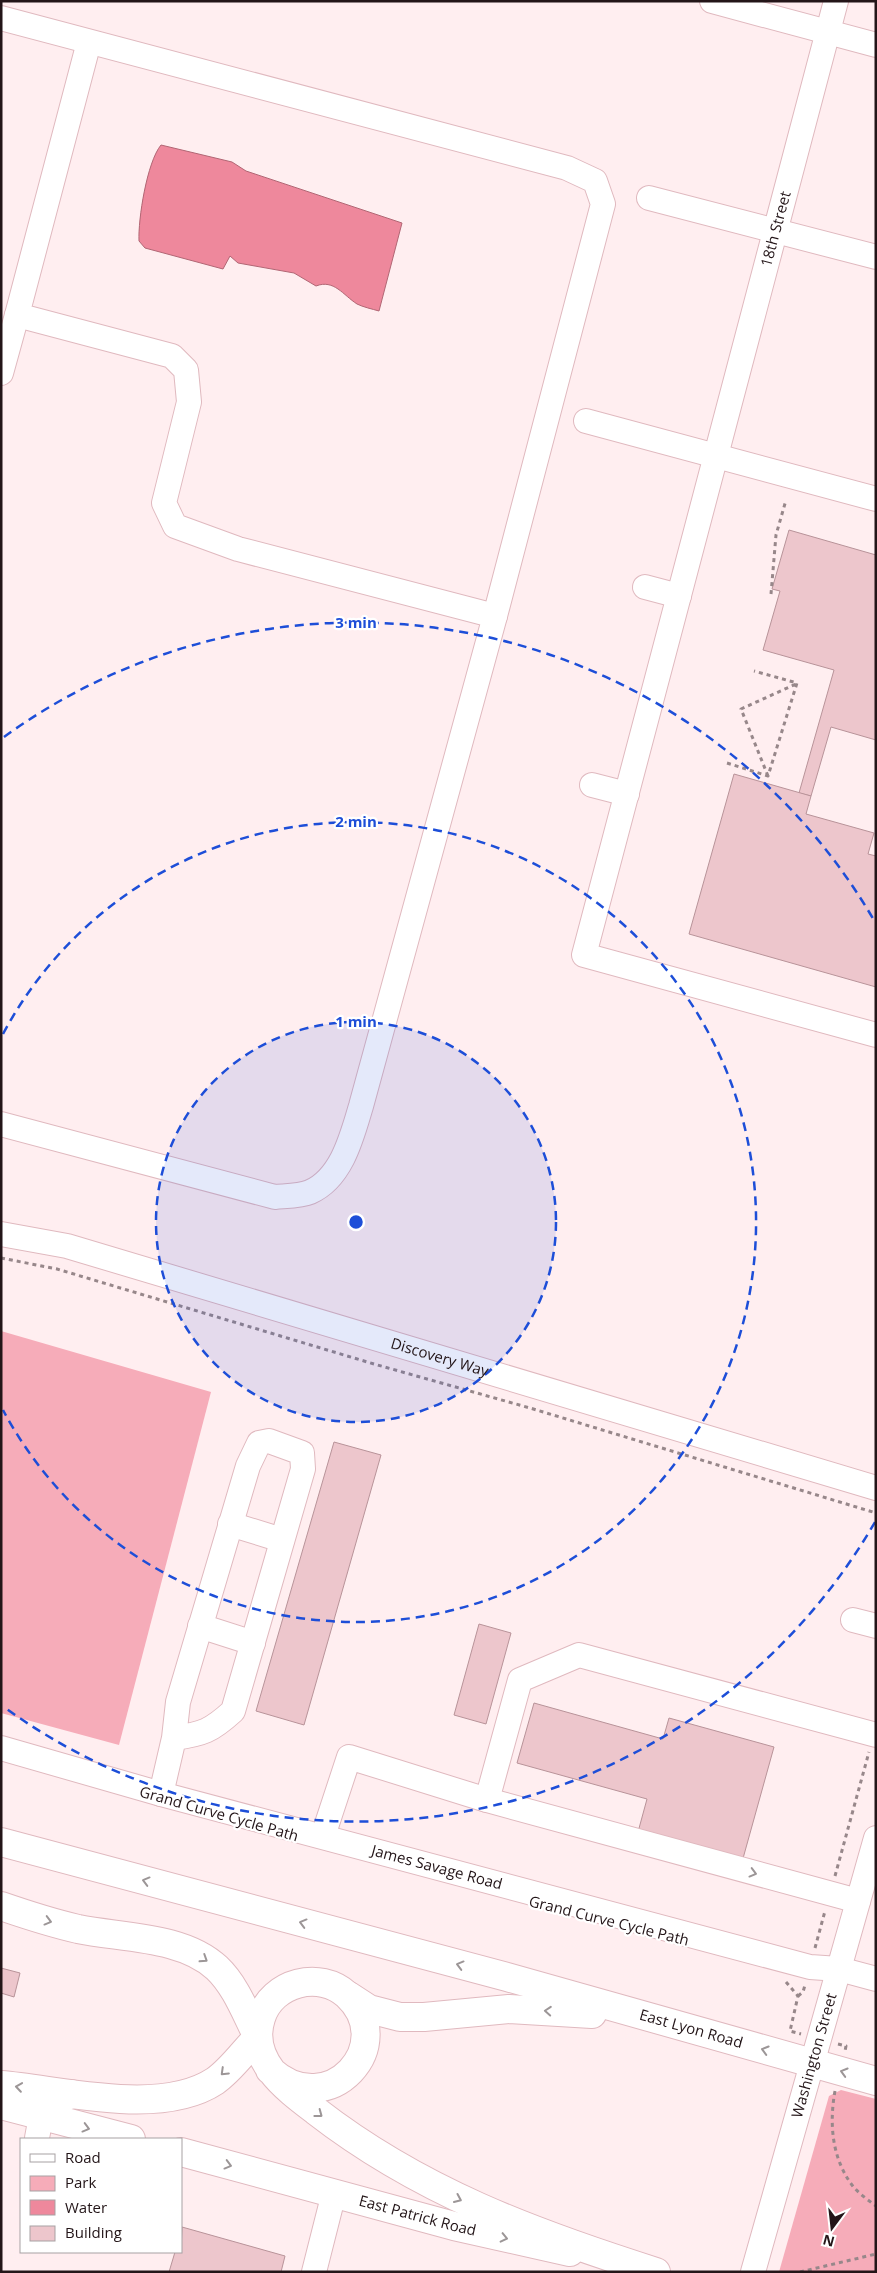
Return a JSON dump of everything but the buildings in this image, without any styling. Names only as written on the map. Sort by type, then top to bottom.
[{"type":"main road","name":"East Lyon Road","points":[[1,1842],[631,2012],[815,2051],[840,2071],[876,2081]]},
{"type":"main road","points":[[1,1906],[76,1928],[165,1943],[192,1951],[217,1968],[230,1984],[258,2037],[262,2054],[270,2070],[290,2090],[338,2128],[374,2153],[429,2185],[472,2205],[557,2238],[656,2272]]},
{"type":"main road","points":[[1,2085],[71,2094],[150,2099],[188,2092],[216,2080],[258,2037],[262,2015],[274,1997],[292,1985],[314,1982],[325,1983],[345,1993],[369,2009],[400,2017],[424,2017],[509,2009],[594,2014],[631,2012]]},
{"type":"main road","points":[[270,2070],[289,2084],[310,2089],[332,2085],[350,2072],[362,2054],[365,2032],[359,2010],[345,1993]]},
{"type":"main road","points":[[39,2127],[52,2102],[71,2094]]},
{"type":"main road","points":[[1,2105],[39,2127],[123,2138]]},
{"type":"main road","name":"East Patrick Road","points":[[182,2152],[462,2228],[656,2272]]},
{"type":"street","points":[[712,1],[876,46]]},
{"type":"street","name":"18th Street","points":[[836,1],[584,955],[876,1035]]},
{"type":"street","points":[[1,18],[567,168],[595,181],[603,204],[495,616],[361,1106],[350,1144],[334,1174],[310,1192],[275,1197],[1,1124]]},
{"type":"street","points":[[1,373],[89,42]]},
{"type":"street","points":[[649,198],[776,230],[876,258]]},
{"type":"street","points":[[17,315],[172,356],[186,370],[189,402],[164,503],[175,526],[238,550],[495,616]]},
{"type":"street","points":[[586,421],[876,499]]},
{"type":"street","points":[[645,587],[679,596]]},
{"type":"street","points":[[592,785],[627,794]]},
{"type":"street","name":"Discovery Way","points":[[1,1234],[77,1249],[876,1488]]},
{"type":"street","points":[[161,1794],[174,1738],[178,1702],[230,1524],[248,1466],[259,1443],[269,1441],[302,1454],[303,1469],[233,1711],[219,1724],[202,1734],[174,1738]]},
{"type":"street","points":[[230,1524],[282,1540]]},
{"type":"street","points":[[853,1620],[876,1626]]},
{"type":"street","points":[[200,1626],[253,1643]]},
{"type":"street","points":[[487,1800],[520,1680],[580,1655],[876,1735]]},
{"type":"street","name":"James Savage Road","points":[[1,1748],[161,1794],[810,1967],[839,1969],[876,1979]]},
{"type":"street","points":[[323,1836],[349,1757],[487,1800],[858,1902]]},
{"type":"street","name":"Washington Street","points":[[752,2272],[876,1838]]},
{"type":"street","points":[[314,2272],[314,2235],[334,2193]]},
{"type":"path","points":[[772,594],[776,535],[786,500]]},
{"type":"path","points":[[754,671],[797,683]]},
{"type":"path","points":[[768,776],[741,709],[797,683]]},
{"type":"path","points":[[768,776],[797,683]]},
{"type":"path","points":[[727,763],[768,776]]},
{"type":"path","points":[[1,1258],[57,1269],[876,1513]]},
{"type":"path","points":[[876,1735],[864,1768],[803,1992],[798,1996],[790,2031],[815,2051],[846,2046],[834,2093],[831,2126],[839,2164],[853,2187],[876,2206]]},
{"type":"path","points":[[782,1980],[788,1983],[798,1996]]},
{"type":"path","points":[[800,2272],[876,2254]]},
{"type":"green space","points":[[1,1331],[211,1392],[119,1745],[1,1713]]},
{"type":"green space","points":[[841,2090],[876,2099],[876,2272],[779,2272],[829,2096]]},
{"type":"water","points":[[161,145],[232,162],[246,171],[402,223],[379,311],[357,304],[333,286],[322,284],[316,286],[294,273],[238,263],[230,256],[223,269],[145,248],[139,241],[142,205],[152,164]]}]
